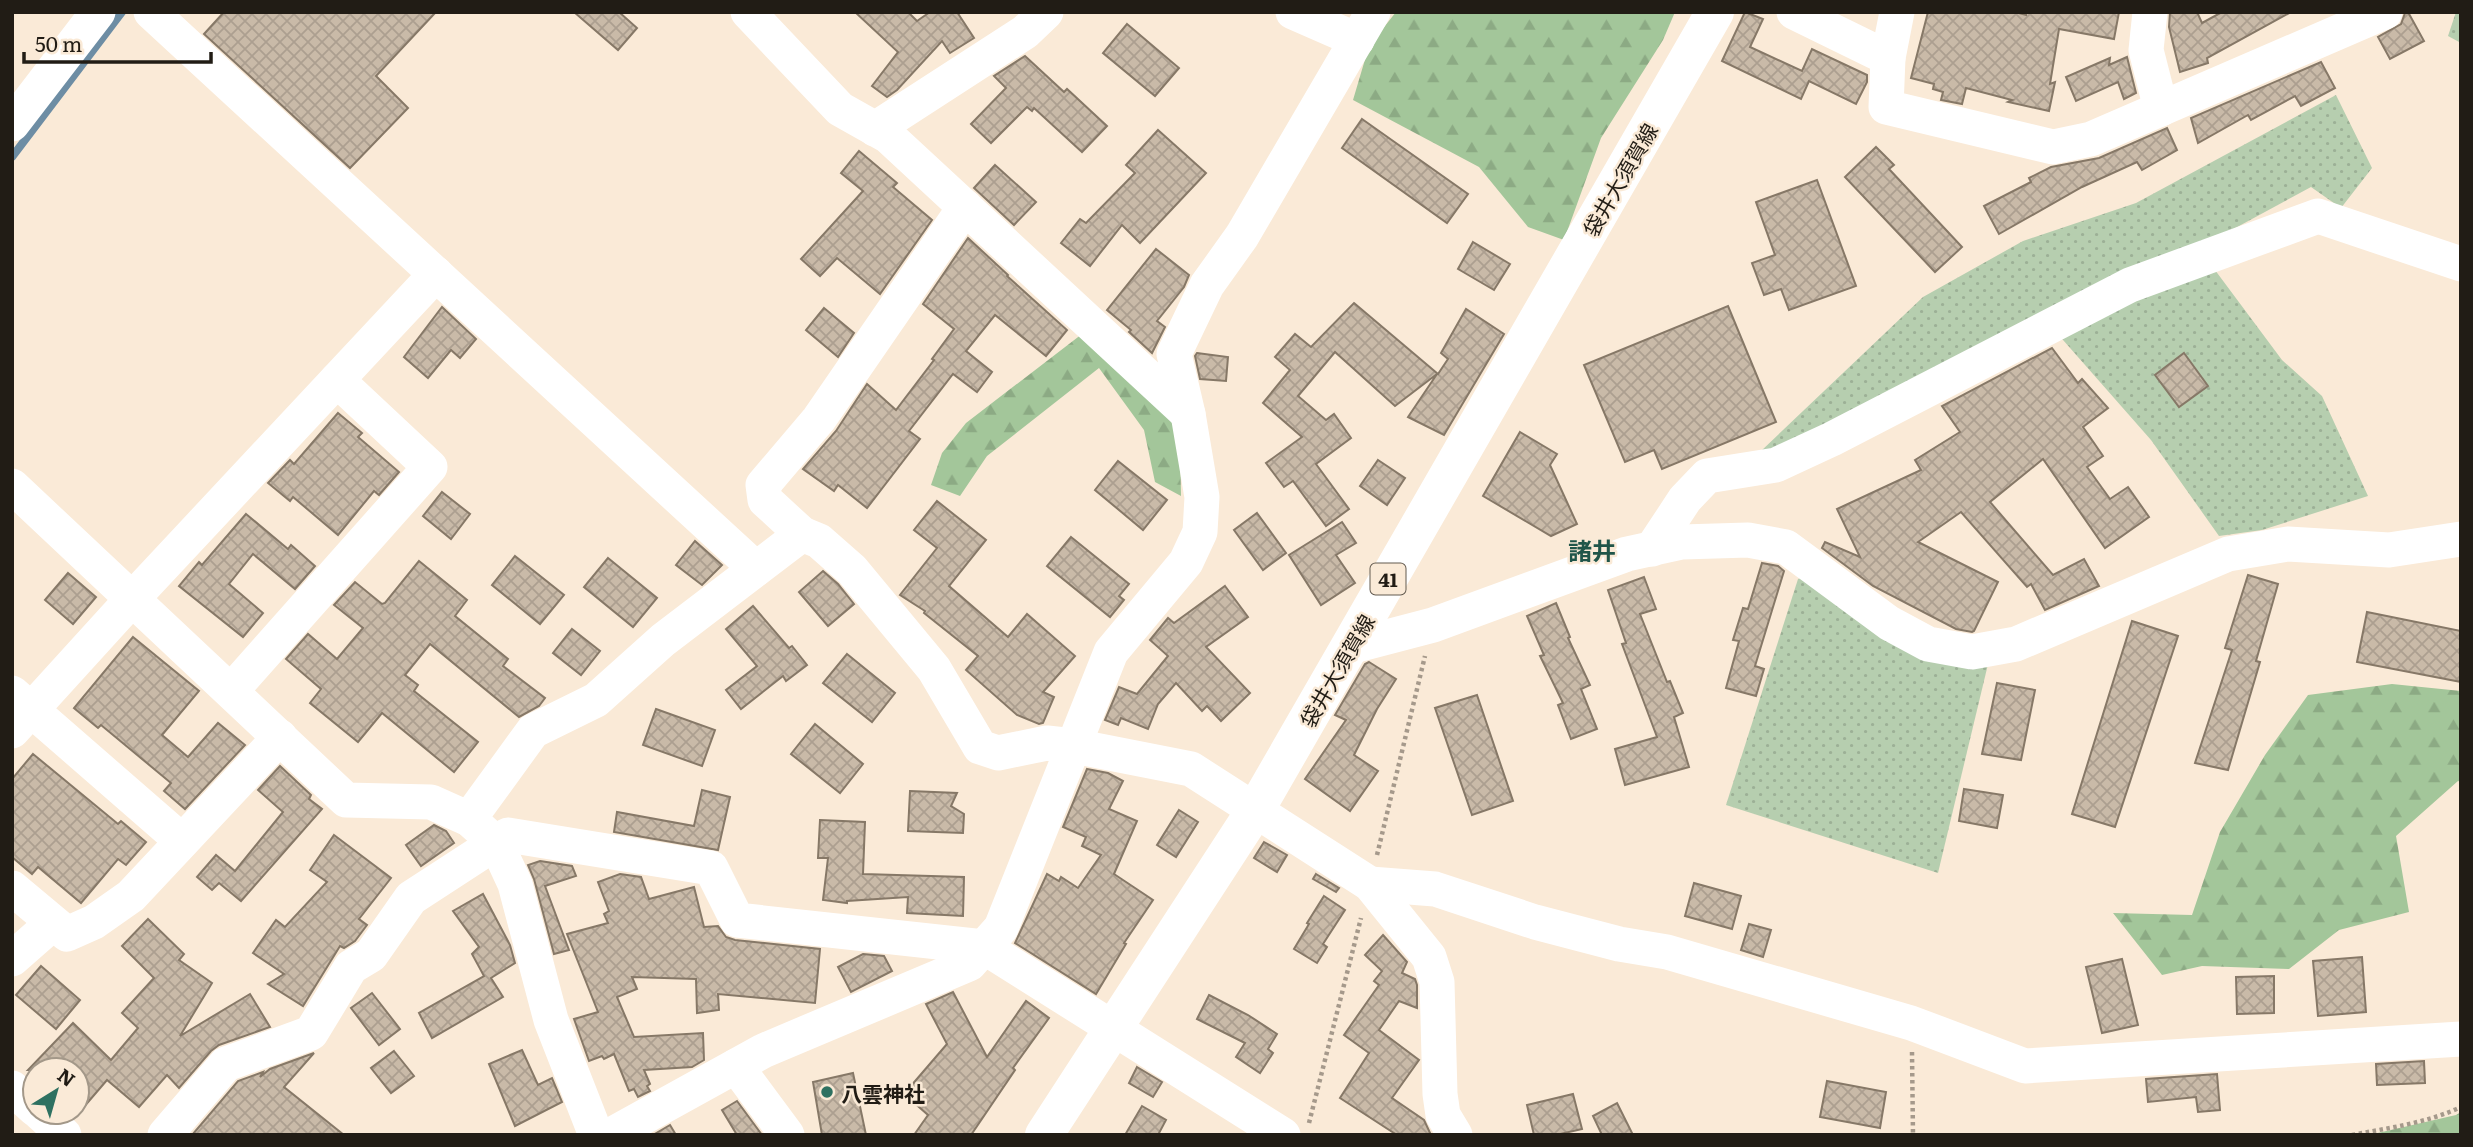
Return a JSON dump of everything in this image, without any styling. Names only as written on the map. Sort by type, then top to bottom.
[{"type":"main road","name":"袋井大須賀線","points":[[1044,1135],[1256,809],[1715,12]]},
{"type":"street","points":[[12,124],[98,12]]},
{"type":"street","points":[[151,12],[756,569]]},
{"type":"street","points":[[748,12],[840,109],[888,136],[1188,414]]},
{"type":"street","points":[[875,129],[1025,32],[1046,12]]},
{"type":"street","points":[[611,1135],[763,1051],[969,964],[1001,928],[1111,652],[1186,562],[1200,532],[1202,497],[1188,414],[1174,354],[1207,285],[1242,236],[1365,26],[1293,12]]},
{"type":"street","points":[[1794,12],[1888,58]]},
{"type":"street","points":[[1897,12],[1888,58],[1886,107],[2053,147],[2091,139],[2385,12]]},
{"type":"street","points":[[2150,12],[2146,50],[2161,109]]},
{"type":"street","points":[[965,207],[819,419],[764,485],[765,500],[802,534],[819,541],[852,570],[934,669],[980,747],[998,753],[1047,743],[1191,769],[1370,884],[1429,957],[1437,982],[1443,1115],[1455,1135]]},
{"type":"street","points":[[1652,548],[1685,499],[1707,476],[1776,465],[1832,439],[2130,285],[2318,216],[2461,264]]},
{"type":"street","points":[[182,841],[19,711],[133,598],[436,274]]},
{"type":"street","points":[[231,691],[430,467],[337,380]]},
{"type":"street","points":[[12,486],[346,800],[431,802],[469,819],[495,843],[515,884],[551,1020],[596,1135]]},
{"type":"street","points":[[469,819],[533,732],[596,701],[663,640],[802,534]]},
{"type":"street","points":[[1349,647],[1433,625],[1627,554],[1682,542],[1748,540],[1786,547],[1889,623],[1928,644],[1972,652],[2016,644],[2228,554],[2288,544],[2389,550],[2461,539]]},
{"type":"street","points":[[12,888],[67,934],[94,922],[131,896],[280,737]]},
{"type":"street","points":[[165,1135],[226,1064],[311,1033],[352,967],[371,955],[411,898],[508,835],[711,868],[737,920],[984,947],[1283,1135]]},
{"type":"street","points":[[1370,884],[1435,889],[1535,922],[1619,944],[1667,951],[1911,1023],[2025,1066],[2461,1039]]},
{"type":"street","points":[[12,959],[53,923]]},
{"type":"street","points":[[736,1066],[788,1135]]},
{"type":"path","points":[[1911,1023],[1913,1135]]},
{"type":"path","points":[[2352,1135],[2403,1125],[2461,1107]]},
{"type":"green space","points":[[1396,12],[1675,12],[1663,40],[1601,138],[1564,240],[1528,227],[1479,167],[1353,100],[1369,46]]},
{"type":"green space","points":[[2456,12],[2461,12],[2461,43],[2448,36]]},
{"type":"green space","points":[[2336,95],[2372,168],[2341,208],[2311,187],[2215,239],[1741,470],[1923,297],[2023,241],[2136,203]]},
{"type":"green space","points":[[2212,266],[2282,360],[2322,396],[2368,496],[2262,530],[2219,536],[2151,440],[2056,332]]},
{"type":"green space","points":[[1082,334],[1166,409],[1180,440],[1181,496],[1155,482],[1144,430],[1099,368],[987,456],[960,496],[931,485],[942,453],[966,423]]},
{"type":"green space","points":[[1809,575],[1989,660],[1938,873],[1726,805],[1798,579]]},
{"type":"green space","points":[[2392,684],[2461,691],[2461,782],[2458,781],[2396,836],[2409,912],[2339,930],[2289,969],[2202,966],[2162,975],[2113,913],[2192,915],[2220,832],[2265,755],[2308,695]]},
{"type":"green space","points":[[2461,1112],[2461,1135],[2369,1135],[2456,1115]]},
{"type":"building","points":[[224,12],[436,12],[376,76],[408,108],[350,168],[204,34]]},
{"type":"building","points":[[574,12],[619,12],[637,28],[618,50]]},
{"type":"building","points":[[855,12],[908,12],[917,21],[930,12],[957,12],[974,38],[950,53],[942,41],[897,90],[887,97],[872,86],[898,52]]},
{"type":"building","points":[[1745,12],[1763,19],[1750,47],[1802,71],[1812,49],[1867,75],[1867,82],[1856,104],[1809,81],[1801,99],[1722,61]]},
{"type":"building","points":[[1928,12],[2015,12],[2026,15],[2026,12],[2119,12],[2114,39],[2059,29],[2050,84],[2055,82],[2049,111],[2008,102],[2012,100],[1966,88],[1962,104],[1941,100],[1943,92],[1933,89],[1934,84],[1911,78]]},
{"type":"building","points":[[2170,12],[2197,12],[2202,23],[2222,12],[2291,12],[2207,58],[2208,63],[2180,72],[2169,27]]},
{"type":"building","points":[[2408,12],[2424,41],[2390,59],[2378,37],[2401,24]]},
{"type":"building","points":[[1127,24],[1179,68],[1155,96],[1103,53]]},
{"type":"building","points":[[1025,56],[1064,92],[1067,89],[1107,126],[1082,152],[1034,108],[1032,111],[1027,107],[991,143],[971,124],[1006,88],[994,76]]},
{"type":"building","points":[[2127,57],[2136,93],[2124,99],[2118,82],[2076,101],[2066,77],[2110,58],[2109,65]]},
{"type":"building","points":[[2321,62],[2335,88],[2301,106],[2295,96],[2251,120],[2248,115],[2198,143],[2191,118]]},
{"type":"building","points":[[1362,119],[1468,194],[1447,223],[1342,148]]},
{"type":"building","points":[[2167,128],[2177,150],[2142,170],[2137,162],[2082,187],[1999,234],[1984,206],[2031,182],[2029,178],[2051,167],[2099,158]]},
{"type":"building","points":[[1158,130],[1206,173],[1140,243],[1122,225],[1090,266],[1061,243],[1080,219],[1086,223],[1135,173],[1126,165]]},
{"type":"building","points":[[1876,147],[1894,165],[1889,169],[1962,247],[1935,272],[1845,177]]},
{"type":"building","points":[[859,151],[897,183],[893,187],[932,220],[880,294],[837,258],[820,276],[801,259],[863,191],[841,173]]},
{"type":"building","points":[[995,165],[1036,202],[1014,225],[974,188]]},
{"type":"building","points":[[1817,180],[1856,286],[1789,310],[1781,289],[1764,295],[1752,263],[1775,255],[1756,202]]},
{"type":"building","points":[[968,238],[1067,330],[1046,356],[995,315],[966,351],[992,372],[977,392],[953,374],[909,431],[920,439],[867,508],[838,485],[834,491],[803,469],[836,431],[867,384],[896,410],[934,360],[932,359],[954,329],[923,304]]},
{"type":"building","points":[[1473,242],[1510,264],[1494,290],[1458,269]]},
{"type":"building","points":[[1156,249],[1189,275],[1184,287],[1157,321],[1165,327],[1152,353],[1129,332],[1131,330],[1107,310]]},
{"type":"building","points":[[1354,303],[1438,374],[1448,359],[1441,353],[1466,309],[1504,334],[1444,435],[1408,417],[1437,374],[1395,406],[1335,352],[1298,396],[1326,420],[1334,414],[1351,438],[1316,464],[1349,509],[1326,526],[1293,481],[1284,487],[1266,463],[1302,437],[1263,403],[1290,370],[1275,357],[1295,334],[1311,347]]},
{"type":"building","points":[[1728,306],[1776,422],[1662,469],[1654,450],[1625,462],[1584,365]]},
{"type":"building","points":[[442,307],[476,339],[460,358],[451,350],[428,378],[404,357]]},
{"type":"building","points":[[824,308],[854,333],[838,357],[806,330]]},
{"type":"building","points":[[2052,348],[2078,383],[2082,379],[2108,408],[2083,427],[2103,456],[2087,467],[2110,499],[2128,487],[2149,517],[2105,548],[2043,459],[1990,502],[2053,575],[2084,559],[2099,586],[2045,610],[2031,584],[2027,587],[1961,512],[1918,542],[1998,582],[1972,632],[1956,629],[1873,586],[1822,548],[1825,542],[1860,557],[1837,509],[1921,470],[1915,460],[1960,432],[1942,406]]},
{"type":"building","points":[[1197,353],[1228,357],[1226,381],[1200,379],[1195,356]]},
{"type":"building","points":[[2184,353],[2208,386],[2179,407],[2155,375]]},
{"type":"building","points":[[338,413],[362,433],[358,437],[399,472],[379,495],[374,491],[338,535],[293,497],[290,501],[268,483],[290,460],[294,464]]},
{"type":"building","points":[[1520,432],[1557,454],[1550,465],[1577,524],[1551,536],[1483,496]]},
{"type":"building","points":[[1378,460],[1405,478],[1387,505],[1360,486]]},
{"type":"building","points":[[1118,461],[1167,500],[1143,530],[1095,490]]},
{"type":"building","points":[[442,492],[470,514],[451,539],[423,516]]},
{"type":"building","points":[[937,501],[986,540],[949,586],[1008,637],[1027,614],[1075,656],[1043,692],[1054,697],[1043,723],[1039,724],[1017,715],[966,670],[978,656],[924,613],[925,611],[900,595],[937,548],[914,530]]},
{"type":"building","points":[[1257,513],[1286,553],[1263,570],[1234,530]]},
{"type":"building","points":[[246,514],[288,549],[291,545],[315,566],[295,589],[253,554],[229,584],[263,613],[243,637],[179,586],[199,562],[202,565]]},
{"type":"building","points":[[1342,522],[1356,543],[1336,555],[1355,583],[1321,605],[1289,555]]},
{"type":"building","points":[[1071,537],[1129,584],[1119,596],[1124,600],[1110,617],[1047,566]]},
{"type":"building","points":[[695,541],[722,565],[702,585],[676,565]]},
{"type":"building","points":[[515,556],[564,595],[540,624],[492,585]]},
{"type":"building","points":[[608,558],[657,598],[633,627],[584,587]]},
{"type":"building","points":[[419,561],[467,600],[455,616],[508,659],[503,666],[545,698],[539,706],[519,717],[430,644],[405,675],[418,685],[414,691],[478,742],[454,772],[382,713],[358,742],[310,703],[321,689],[286,659],[308,634],[337,659],[363,628],[334,605],[355,582],[382,604],[385,603]]},
{"type":"building","points":[[1762,563],[1778,566],[1784,571],[1755,666],[1764,669],[1756,696],[1726,688],[1739,641],[1733,640],[1743,608],[1748,609]]},
{"type":"building","points":[[823,571],[854,604],[828,626],[799,592]]},
{"type":"building","points":[[68,573],[96,597],[73,624],[45,600]]},
{"type":"building","points":[[2248,575],[2278,584],[2256,661],[2260,662],[2228,770],[2195,763],[2232,650],[2225,648]]},
{"type":"building","points":[[1644,577],[1656,609],[1640,614],[1667,682],[1670,681],[1683,713],[1674,717],[1689,767],[1625,785],[1615,749],[1657,737],[1622,644],[1626,643],[1608,590]]},
{"type":"building","points":[[1225,586],[1248,617],[1206,647],[1250,693],[1221,721],[1207,706],[1202,711],[1176,683],[1158,704],[1148,729],[1121,718],[1118,725],[1105,720],[1119,687],[1137,694],[1168,656],[1150,640],[1168,618],[1174,623]]},
{"type":"building","points":[[1556,603],[1570,637],[1568,638],[1590,685],[1581,689],[1597,729],[1571,739],[1558,705],[1563,703],[1540,656],[1544,655],[1527,616]]},
{"type":"building","points":[[753,606],[807,665],[786,681],[783,676],[741,709],[726,690],[757,666],[726,629]]},
{"type":"building","points":[[2367,612],[2461,631],[2461,682],[2357,662]]},
{"type":"building","points":[[2132,621],[2178,636],[2115,827],[2072,814]]},
{"type":"building","points":[[572,629],[600,651],[581,675],[553,653]]},
{"type":"building","points":[[133,637],[199,691],[162,735],[188,757],[218,723],[245,745],[185,809],[164,791],[171,783],[101,725],[98,728],[74,708]]},
{"type":"building","points":[[847,654],[895,693],[872,722],[823,683]]},
{"type":"building","points":[[1369,662],[1396,679],[1377,709],[1354,755],[1378,771],[1350,811],[1305,779],[1346,720],[1335,715],[1365,664]]},
{"type":"building","points":[[1997,683],[2035,690],[2021,760],[1982,754]]},
{"type":"building","points":[[1477,695],[1513,801],[1472,815],[1435,708]]},
{"type":"building","points":[[656,709],[715,730],[702,766],[643,745]]},
{"type":"building","points":[[815,724],[863,764],[840,793],[791,754]]},
{"type":"building","points":[[33,754],[118,824],[121,821],[146,842],[126,865],[118,859],[81,903],[38,867],[32,874],[12,857],[12,779]]},
{"type":"building","points":[[280,766],[311,795],[309,799],[322,809],[241,901],[219,883],[212,890],[197,877],[216,855],[235,871],[283,812],[258,790]]},
{"type":"building","points":[[1087,769],[1108,773],[1123,781],[1109,809],[1137,821],[1114,874],[1153,900],[1124,943],[1126,944],[1096,994],[1015,943],[1047,874],[1059,881],[1061,877],[1078,888],[1101,855],[1082,846],[1086,837],[1063,827]]},
{"type":"building","points":[[1964,789],[2003,795],[1997,828],[1959,821]]},
{"type":"building","points":[[702,790],[730,797],[718,850],[614,832],[617,812],[694,826]]},
{"type":"building","points":[[910,791],[957,793],[951,806],[964,814],[963,833],[908,831]]},
{"type":"building","points":[[1179,810],[1198,822],[1176,857],[1157,845]]},
{"type":"building","points":[[820,820],[865,822],[863,874],[964,877],[963,916],[907,913],[908,897],[847,903],[823,900],[828,858],[818,858]]},
{"type":"building","points":[[434,825],[446,831],[454,843],[421,866],[406,845]]},
{"type":"building","points":[[334,835],[391,878],[359,919],[367,925],[355,941],[344,948],[340,946],[303,1006],[268,984],[284,974],[253,953],[276,920],[285,927],[327,882],[310,870]]},
{"type":"building","points":[[1264,842],[1287,855],[1277,872],[1254,858]]},
{"type":"building","points":[[540,861],[572,866],[576,876],[545,886],[569,950],[554,954],[528,865]]},
{"type":"building","points":[[620,874],[641,877],[649,899],[694,887],[704,927],[718,926],[726,937],[820,949],[815,1003],[718,994],[719,1010],[697,1013],[696,979],[632,977],[637,989],[617,997],[634,1037],[703,1033],[704,1060],[692,1067],[644,1070],[650,1091],[638,1097],[634,1089],[629,1091],[614,1054],[604,1059],[602,1056],[589,1061],[574,1019],[598,1012],[567,934],[608,923],[604,914],[609,911],[598,882]]},
{"type":"building","points":[[1316,874],[1339,888],[1336,892],[1313,879]]},
{"type":"building","points":[[1694,883],[1741,896],[1732,929],[1685,916]]},
{"type":"building","points":[[483,894],[510,945],[515,963],[491,978],[503,997],[432,1038],[419,1013],[484,976],[472,954],[479,947],[453,911]]},
{"type":"building","points":[[1324,896],[1345,910],[1323,944],[1327,947],[1317,963],[1294,949]]},
{"type":"building","points":[[148,919],[184,954],[179,960],[212,983],[180,1036],[250,994],[270,1027],[219,1045],[179,1088],[167,1075],[139,1107],[107,1080],[91,1099],[91,1056],[41,1056],[73,1023],[111,1060],[138,1028],[122,1013],[154,978],[122,946]]},
{"type":"building","points":[[1749,924],[1771,930],[1763,957],[1741,950]]},
{"type":"building","points":[[1383,935],[1407,962],[1402,973],[1415,979],[1417,985],[1417,1008],[1399,1001],[1379,1030],[1419,1060],[1392,1098],[1424,1120],[1431,1135],[1397,1135],[1340,1098],[1369,1053],[1344,1035],[1379,985],[1374,981],[1382,971],[1365,955]]},
{"type":"building","points":[[863,954],[884,956],[892,971],[851,992],[838,967]]},
{"type":"building","points":[[2362,957],[2366,1012],[2318,1016],[2313,961]]},
{"type":"building","points":[[2122,959],[2138,1025],[2102,1033],[2086,967]]},
{"type":"building","points":[[41,966],[80,1000],[56,1029],[16,995]]},
{"type":"building","points":[[2274,976],[2274,1013],[2237,1014],[2236,977]]},
{"type":"building","points":[[953,992],[987,1057],[1026,1001],[1049,1018],[1013,1068],[1015,1070],[971,1135],[914,1135],[928,1115],[904,1094],[947,1044],[926,1004]]},
{"type":"building","points":[[372,993],[400,1029],[379,1045],[351,1008]]},
{"type":"building","points":[[1209,995],[1277,1034],[1268,1049],[1273,1053],[1260,1073],[1236,1057],[1245,1043],[1197,1019]]},
{"type":"building","points":[[522,1050],[538,1085],[552,1078],[562,1102],[515,1126],[489,1064]]},
{"type":"building","points":[[394,1051],[414,1076],[391,1093],[371,1068]]},
{"type":"building","points":[[314,1053],[284,1087],[344,1135],[192,1135],[238,1081],[263,1072],[260,1077],[270,1069]]},
{"type":"building","points":[[2424,1061],[2425,1083],[2377,1085],[2376,1064]]},
{"type":"building","points":[[1137,1067],[1162,1082],[1153,1097],[1129,1083]]},
{"type":"building","points":[[853,1073],[866,1135],[822,1135],[813,1082]]},
{"type":"building","points":[[2217,1074],[2220,1110],[2198,1112],[2196,1097],[2148,1102],[2146,1079]]},
{"type":"building","points":[[1827,1081],[1886,1092],[1880,1128],[1820,1117]]},
{"type":"building","points":[[1573,1094],[1582,1129],[1556,1135],[1534,1135],[1527,1105]]},
{"type":"building","points":[[737,1101],[762,1135],[737,1135],[722,1110]]},
{"type":"building","points":[[1617,1103],[1633,1135],[1602,1135],[1593,1116]]},
{"type":"building","points":[[1142,1106],[1166,1120],[1158,1135],[1125,1135]]},
{"type":"building","points":[[670,1125],[676,1135],[653,1135]]},
{"type":"waterway","points":[[12,157],[122,12]]},
{"type":"place","name":"八雲神社","points":[[827,1092]]},
{"type":"district","name":"諸井","points":[[1592,549]]}]
